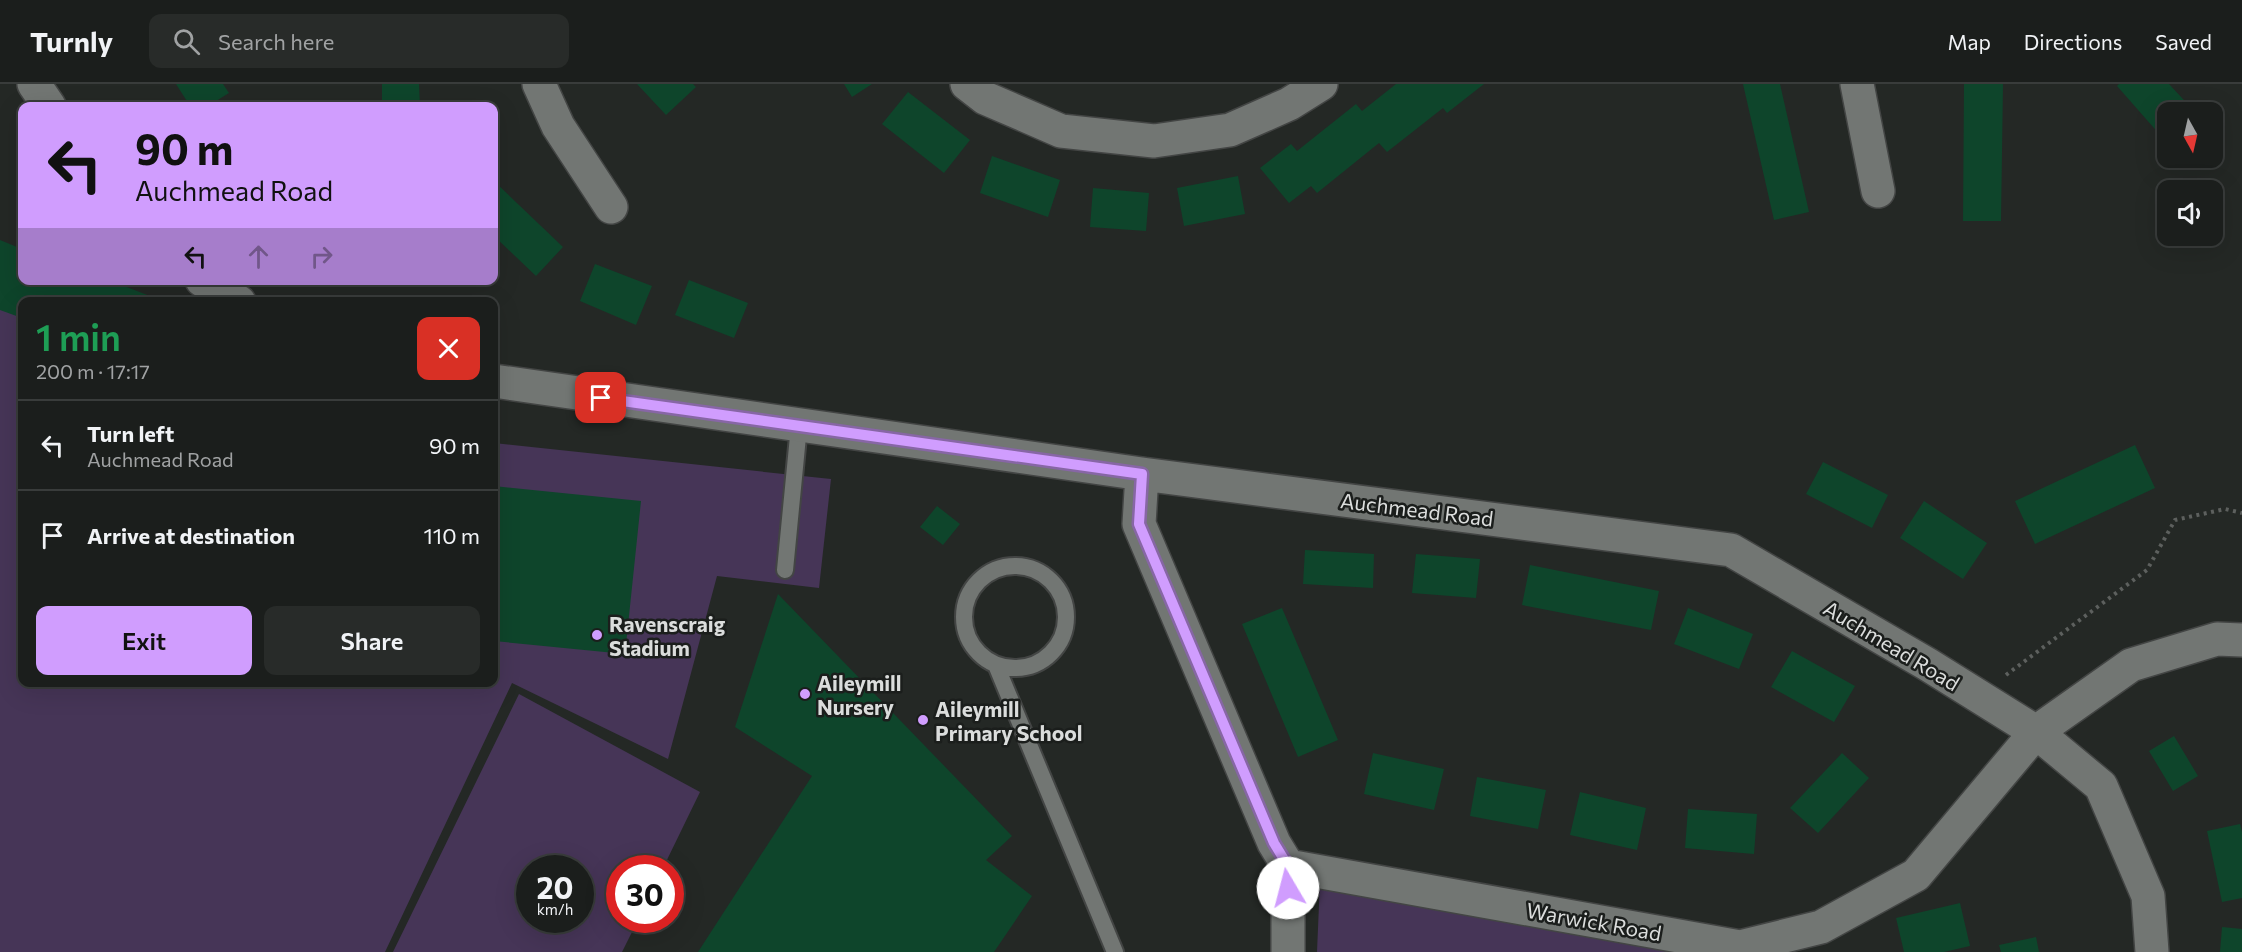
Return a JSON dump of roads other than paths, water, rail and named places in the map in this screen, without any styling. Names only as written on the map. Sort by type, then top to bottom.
[{"type":"street","points":[[34,84],[46,102]]},
{"type":"street","points":[[539,84],[558,126],[611,207]]},
{"type":"street","points":[[968,84],[985,98],[1061,131],[1154,141],[1230,130],[1284,94],[1321,84]]},
{"type":"street","points":[[1857,84],[1878,191]]},
{"type":"street","points":[[210,285],[231,297]]},
{"type":"street","name":"Auchmead Road","points":[[498,382],[1142,474],[1731,550],[2036,732],[2101,786],[2148,896],[2152,952]]},
{"type":"street","points":[[1142,474],[1139,524],[1274,843],[1288,866],[1288,952]]},
{"type":"street","name":"Warwick Road","points":[[1288,866],[1740,947],[1786,944],[1916,875],[2036,732],[2131,665],[2217,639],[2242,640]]},
{"type":"lane","points":[[785,570],[799,426]]},
{"type":"lane","points":[[996,665],[1016,668],[1035,664],[1052,653],[1063,636],[1067,617],[1063,596],[1052,580],[1035,569],[1015,565],[995,569],[978,580],[967,597],[963,617],[968,637],[979,653],[996,665],[1115,952]]},
{"type":"place","name":"Ravenscraig Stadium","points":[[597,635]]},
{"type":"place","name":"Aileymill Nursery","points":[[805,694]]},
{"type":"place","name":"Aileymill Primary School","points":[[923,720]]}]
